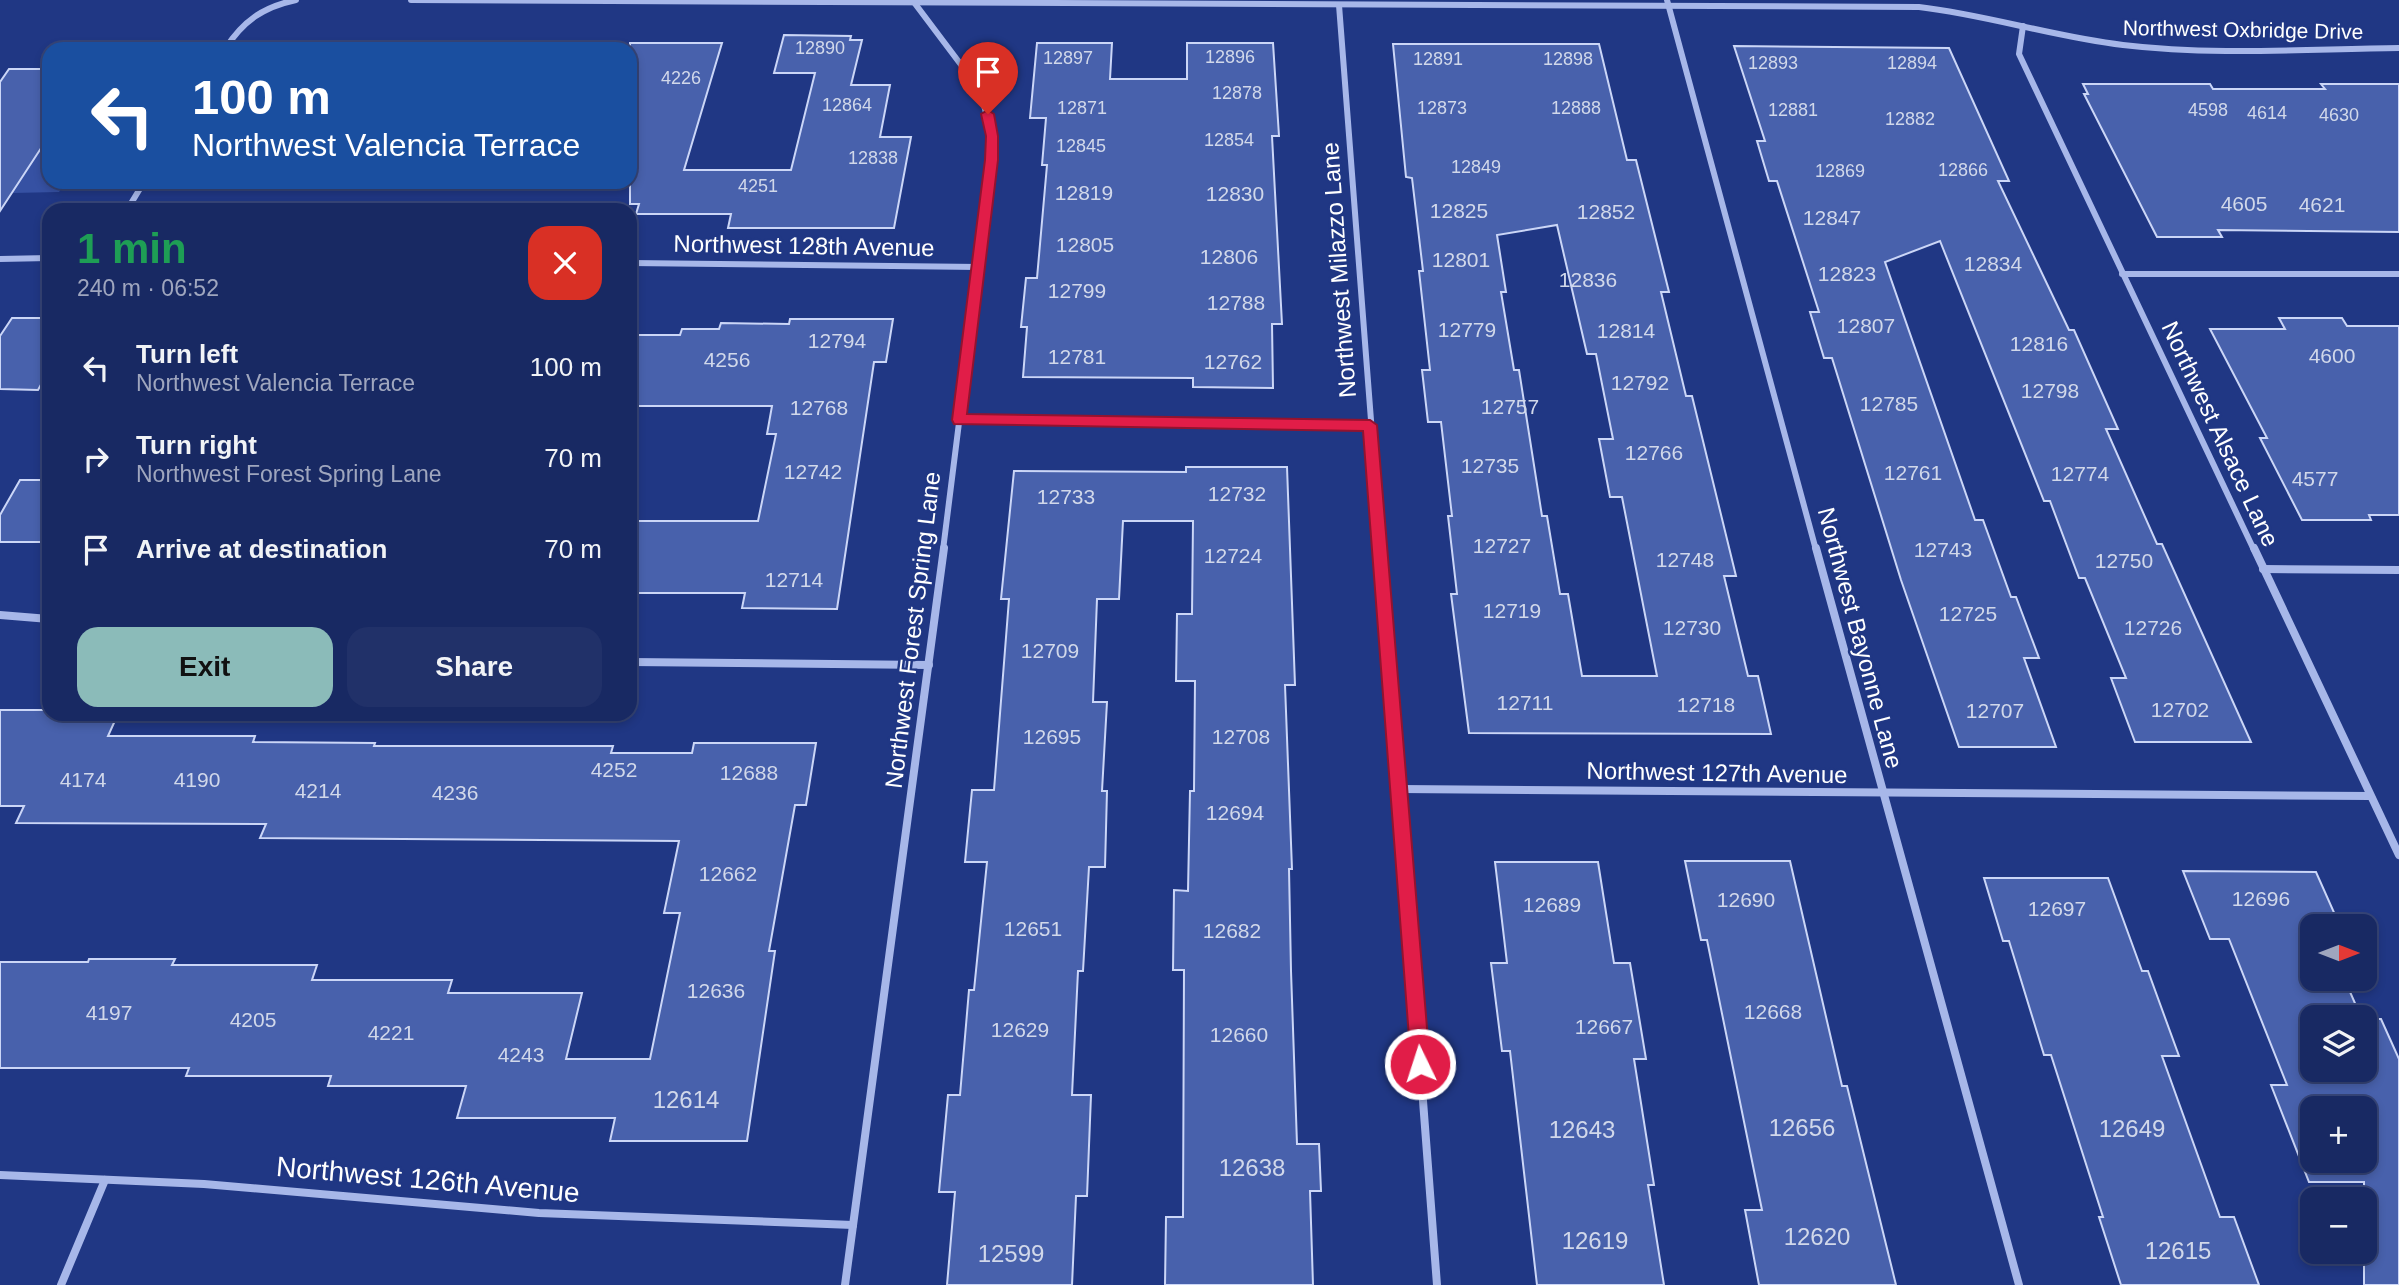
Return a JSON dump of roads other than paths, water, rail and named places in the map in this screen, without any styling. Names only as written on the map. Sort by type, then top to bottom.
[{"type":"street","points":[[229,42],[239,26],[254,13],[271,5],[296,0]]},
{"type":"street","name":"Northwest Oxbridge Drive","points":[[411,0],[1339,5],[1667,3],[1919,7],[1965,11],[2023,26],[2123,45],[2183,48],[2399,48]]},
{"type":"street","name":"Northwest Forest Spring Lane","points":[[845,1285],[929,665],[992,160],[992,136],[980,90],[913,1]]},
{"type":"street","name":"Northwest Bayonne Lane","points":[[1667,3],[2019,1285]]},
{"type":"street","name":"Northwest Milazzo Lane","points":[[1339,5],[1437,1285]]},
{"type":"street","name":"Northwest Alsace Lane","points":[[2023,26],[2019,54],[2399,855]]},
{"type":"street","points":[[0,260],[42,258]]},
{"type":"street","name":"Northwest 128th Avenue","points":[[637,263],[979,267]]},
{"type":"street","points":[[2123,274],[2399,274]]},
{"type":"street","points":[[959,420],[1370,425]]},
{"type":"street","points":[[2263,569],[2399,569]]},
{"type":"street","points":[[0,615],[42,618]]},
{"type":"street","points":[[637,662],[929,665]]},
{"type":"street","name":"Northwest 127th Avenue","points":[[1399,789],[2370,796]]},
{"type":"street","name":"Northwest 126th Avenue","points":[[0,1175],[204,1184],[539,1213],[853,1225]]},
{"type":"street","points":[[61,1285],[105,1180]]}]
